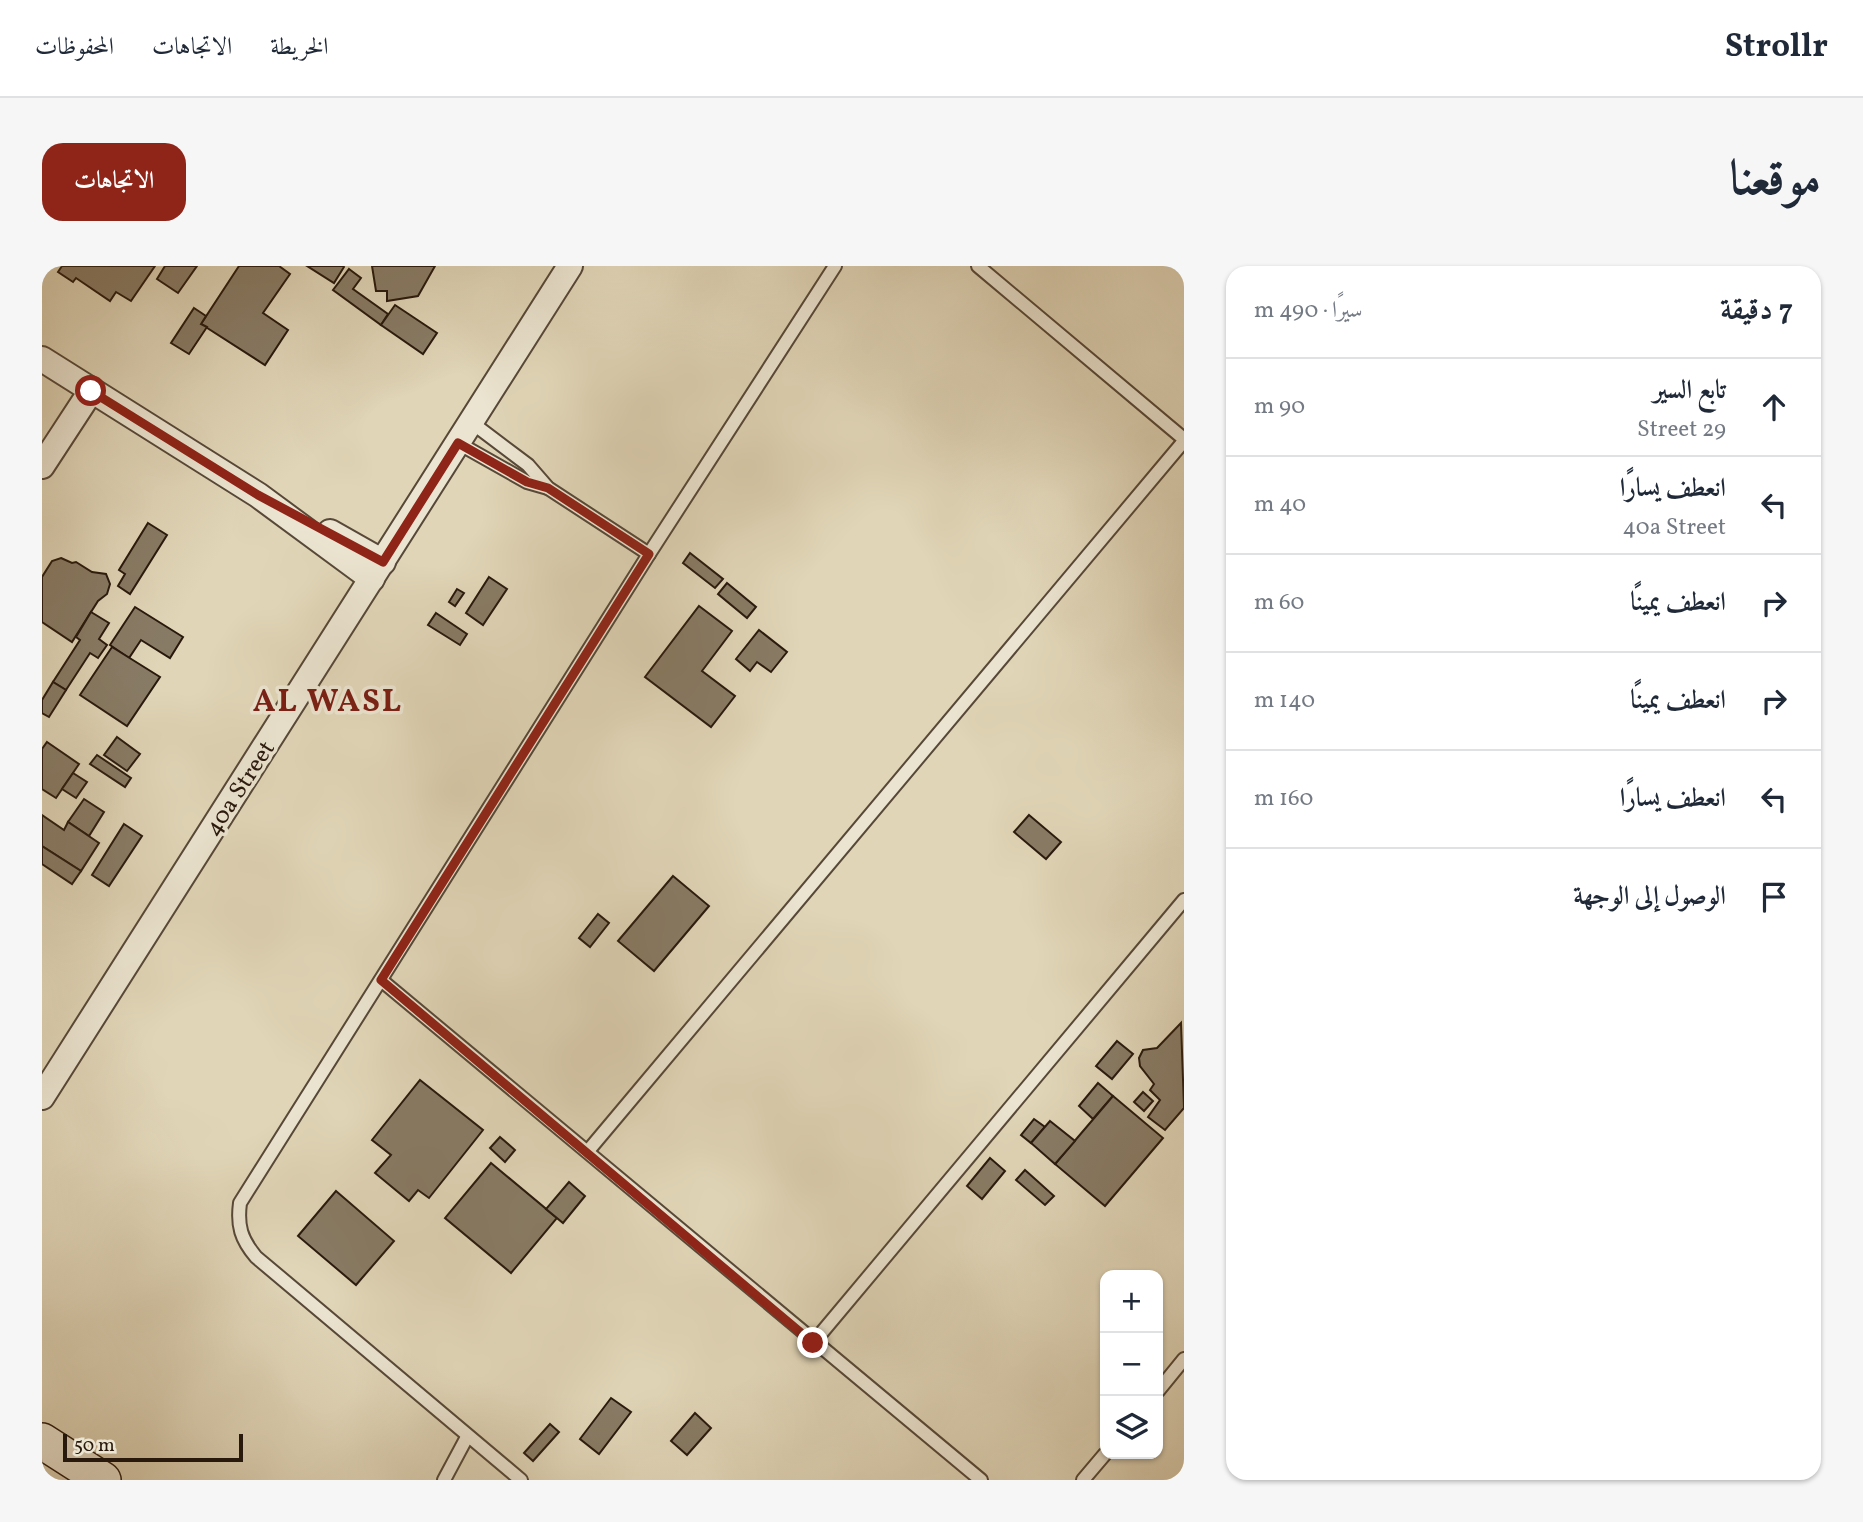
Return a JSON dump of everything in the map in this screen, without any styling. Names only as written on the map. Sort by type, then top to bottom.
[{"type":"street","name":"40a Street","points":[[42,1097],[570,266]]},
{"type":"street","points":[[42,359],[377,571]]},
{"type":"street","points":[[42,466],[91,391]]},
{"type":"street","points":[[42,1441],[103,1480]]},
{"type":"lane","points":[[521,1480],[256,1257],[243,1241],[238,1222],[240,1203],[248,1185],[835,266]]},
{"type":"lane","points":[[588,1151],[1184,440],[978,266]]},
{"type":"lane","points":[[464,432],[527,482],[548,488]]},
{"type":"lane","points":[[464,432],[528,465],[548,488],[649,554]]},
{"type":"lane","points":[[813,1343],[1184,900]]},
{"type":"lane","points":[[381,980],[588,1151],[813,1343],[981,1480]]},
{"type":"lane","points":[[1163,1385],[1184,1359]]},
{"type":"lane","points":[[444,1480],[467,1437]]},
{"type":"lane","points":[[1083,1480],[1101,1459]]},
{"type":"building","points":[[62,266],[155,266],[131,301],[116,292],[110,301],[76,278],[73,282],[58,272]]},
{"type":"building","points":[[165,266],[197,266],[178,293],[157,279]]},
{"type":"building","points":[[239,266],[279,266],[290,274],[263,313],[288,330],[265,365],[201,324]]},
{"type":"building","points":[[307,266],[343,266],[344,267],[334,283]]},
{"type":"building","points":[[372,266],[435,266],[418,296],[387,301],[387,291],[376,291]]},
{"type":"building","points":[[349,269],[361,278],[353,289],[388,314],[381,325],[333,290]]},
{"type":"building","points":[[395,305],[437,333],[423,354],[381,325]]},
{"type":"building","points":[[194,308],[206,316],[201,324],[207,327],[189,354],[171,343]]},
{"type":"building","points":[[148,523],[167,535],[130,594],[118,586],[125,574],[119,570]]},
{"type":"building","points":[[690,553],[723,579],[715,588],[683,563]]},
{"type":"building","points":[[61,558],[76,562],[92,572],[106,574],[110,584],[107,594],[98,601],[72,642],[42,622],[42,577],[52,561]]},
{"type":"building","points":[[489,577],[507,589],[483,625],[466,613]]},
{"type":"building","points":[[727,583],[756,607],[747,618],[718,594]]},
{"type":"building","points":[[457,589],[464,593],[455,606],[449,602]]},
{"type":"building","points":[[699,606],[732,631],[702,671],[735,696],[711,727],[645,677]]},
{"type":"building","points":[[135,607],[183,637],[170,658],[141,640],[129,658],[110,645]]},
{"type":"building","points":[[91,612],[109,623],[99,639],[107,645],[98,658],[90,653],[66,690],[53,682],[80,640],[76,637]]},
{"type":"building","points":[[436,613],[467,634],[460,645],[428,625]]},
{"type":"building","points":[[759,630],[787,652],[771,672],[757,662],[750,671],[736,659]]},
{"type":"building","points":[[112,647],[160,677],[127,726],[80,695]]},
{"type":"building","points":[[53,682],[66,690],[49,717],[42,713],[42,700]]},
{"type":"building","points":[[117,737],[140,754],[127,771],[104,755]]},
{"type":"building","points":[[47,742],[79,764],[56,798],[42,789],[42,749]]},
{"type":"building","points":[[97,755],[131,778],[125,787],[90,764]]},
{"type":"building","points":[[73,773],[87,782],[76,798],[62,789]]},
{"type":"building","points":[[84,799],[104,812],[89,836],[68,822]]},
{"type":"building","points":[[42,815],[64,830],[68,822],[99,843],[81,871],[42,846]]},
{"type":"building","points":[[1029,815],[1061,842],[1046,859],[1014,832]]},
{"type":"building","points":[[124,824],[142,836],[109,886],[92,875]]},
{"type":"building","points":[[42,846],[81,871],[72,884],[42,864]]},
{"type":"building","points":[[673,876],[709,906],[654,971],[618,941]]},
{"type":"building","points":[[598,914],[609,923],[590,947],[579,938]]},
{"type":"building","points":[[1181,1023],[1184,1108],[1165,1130],[1148,1117],[1160,1100],[1150,1090],[1154,1084],[1140,1066],[1139,1058],[1143,1050],[1157,1048]]},
{"type":"building","points":[[1117,1041],[1133,1054],[1112,1079],[1096,1066]]},
{"type":"building","points":[[420,1080],[483,1130],[429,1198],[418,1190],[409,1201],[375,1173],[391,1155],[372,1140]]},
{"type":"building","points":[[1098,1083],[1113,1096],[1093,1119],[1079,1106]]},
{"type":"building","points":[[1143,1092],[1153,1101],[1144,1111],[1134,1102]]},
{"type":"building","points":[[1113,1096],[1163,1138],[1105,1206],[1055,1164]]},
{"type":"building","points":[[1034,1119],[1045,1127],[1031,1143],[1021,1135]]},
{"type":"building","points":[[1050,1121],[1075,1141],[1055,1164],[1031,1143]]},
{"type":"building","points":[[500,1137],[515,1150],[505,1162],[490,1148]]},
{"type":"building","points":[[990,1158],[1005,1171],[982,1199],[967,1186]]},
{"type":"building","points":[[491,1163],[557,1218],[511,1273],[445,1218]]},
{"type":"building","points":[[1025,1170],[1054,1196],[1045,1205],[1016,1180]]},
{"type":"building","points":[[569,1182],[585,1196],[563,1223],[546,1209]]},
{"type":"building","points":[[336,1191],[394,1241],[356,1285],[298,1236]]},
{"type":"building","points":[[611,1398],[631,1412],[599,1454],[580,1439]]},
{"type":"building","points":[[695,1413],[711,1428],[687,1455],[671,1441]]},
{"type":"building","points":[[550,1424],[559,1432],[533,1461],[524,1453]]},
{"type":"district","name":"AL WASL","points":[[328,700]]},
{"type":"route","points":[[91,391],[258,495],[383,562],[458,443],[527,482],[548,488],[649,554],[381,980],[588,1151],[813,1343]]}]
